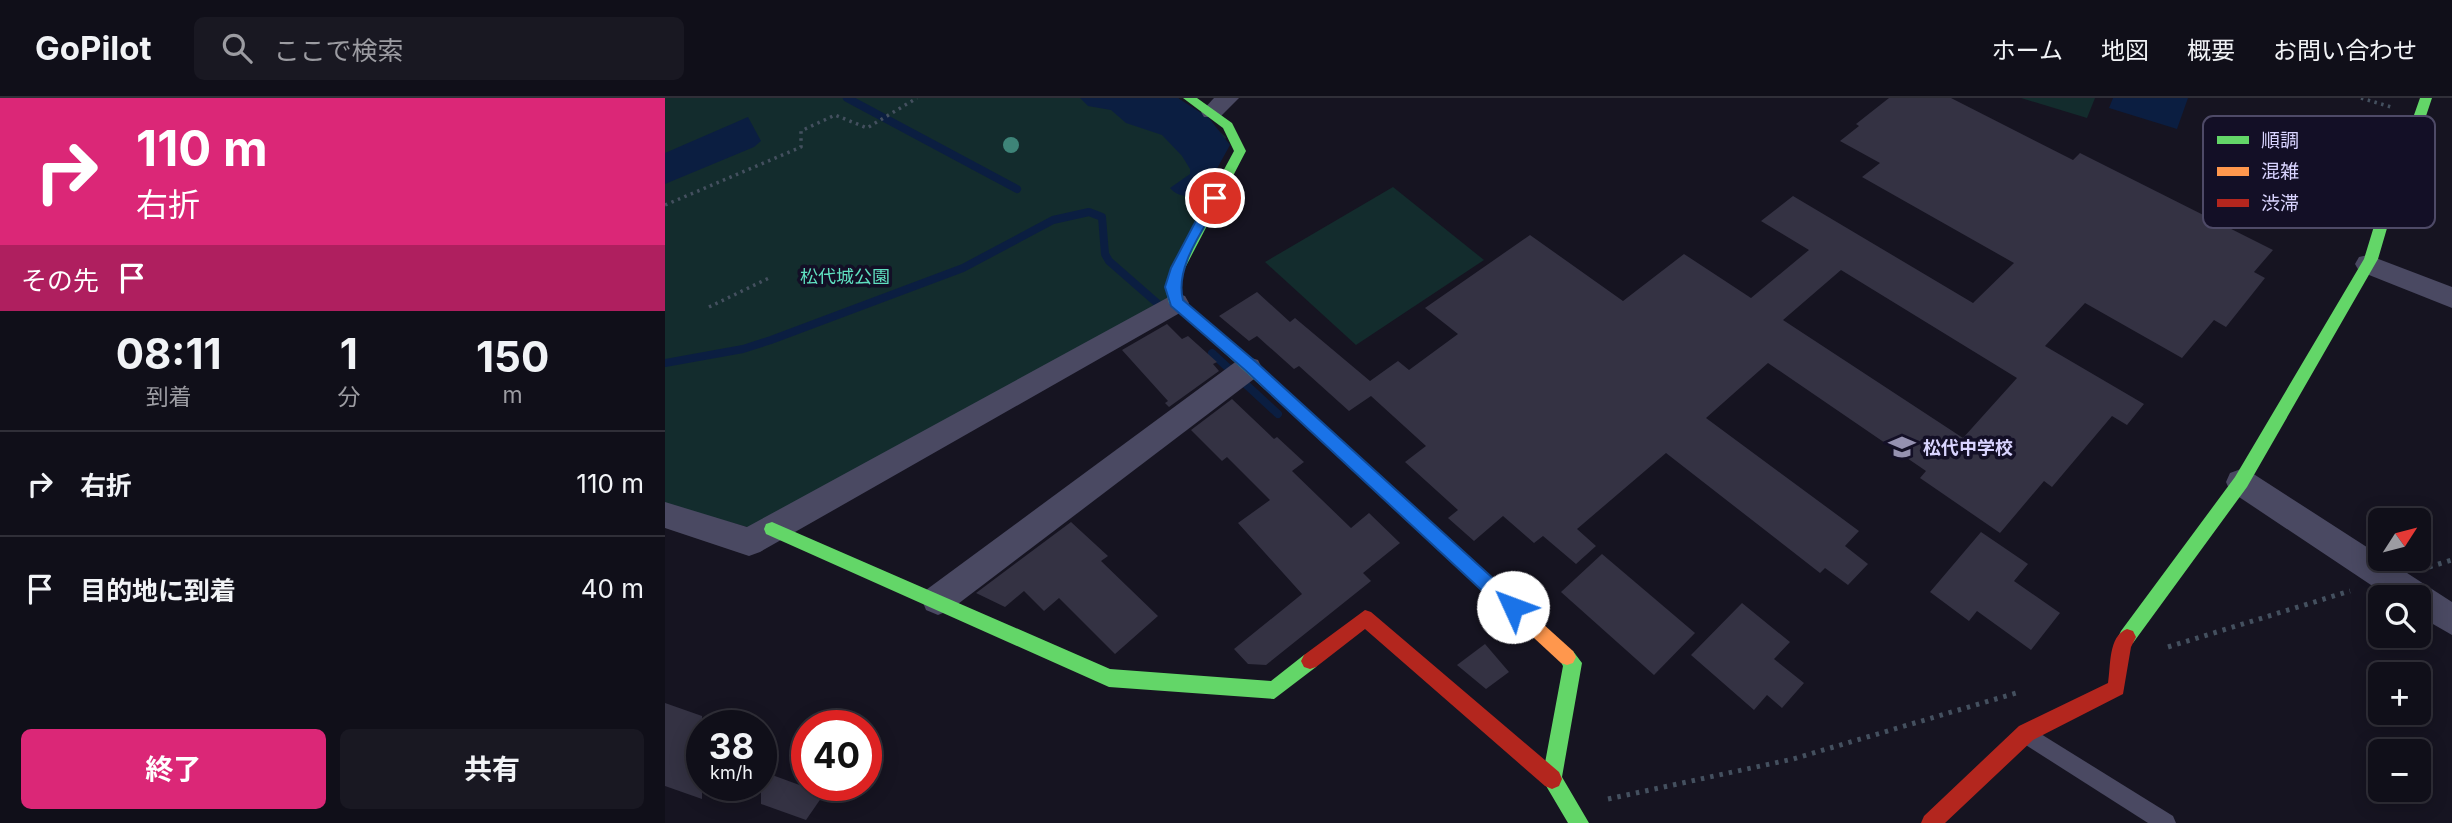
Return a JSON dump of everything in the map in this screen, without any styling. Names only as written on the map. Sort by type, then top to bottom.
[{"type":"street","points":[[1189,98],[1220,105],[1239,140],[1240,151],[1178,268],[1172,287],[1176,303],[1573,663],[1552,779]]},
{"type":"street","points":[[2420,116],[2426,98]]},
{"type":"street","points":[[1931,823],[2026,733],[2117,688],[2122,644],[2241,482],[2368,264],[2379,228]]},
{"type":"street","points":[[2368,264],[2452,298]]},
{"type":"street","points":[[665,515],[749,542],[1176,303]]},
{"type":"street","points":[[938,600],[1249,367]]},
{"type":"street","points":[[2241,482],[2399,585]]},
{"type":"street","points":[[772,529],[938,600],[1109,678],[1274,691],[1365,618],[1552,779],[1579,823]]},
{"type":"street","points":[[2431,606],[2452,620]]},
{"type":"lane","points":[[2026,733],[2166,823]]},
{"type":"path","points":[[665,205],[801,147],[801,131],[835,116],[867,128],[917,98]]},
{"type":"path","points":[[709,307],[771,278]]},
{"type":"path","points":[[2120,661],[2452,560]]},
{"type":"path","points":[[1569,807],[1793,759],[2018,692]]},
{"type":"green space","name":"松代城公園","points":[[665,98],[1178,98],[1226,137],[1166,303],[758,530],[665,504]]},
{"type":"green space","points":[[2021,98],[2095,98],[2087,118]]},
{"type":"green space","points":[[1393,187],[1484,260],[1356,345],[1265,262]]},
{"type":"water","points":[[1080,98],[1178,98],[1209,118],[1230,145],[1203,194],[1181,195],[1170,188],[1190,174],[1190,169],[1162,135],[1126,123],[1111,110],[1088,106]]},
{"type":"water","points":[[2113,98],[2188,98],[2177,129],[2109,108]]},
{"type":"water","points":[[748,117],[761,141],[754,147],[665,184],[665,153]]},
{"type":"building","points":[[1889,98],[1951,98],[2073,160],[2080,153],[2203,215],[2203,228],[2229,228],[2273,250],[2254,272],[2265,278],[2226,327],[2214,320],[2182,358],[2085,303],[2045,346],[2144,404],[2127,425],[2112,416],[2052,487],[2044,481],[2000,533],[1920,478],[1926,471],[1768,363],[1706,418],[1859,531],[1845,546],[1868,564],[1848,585],[1825,568],[1820,573],[1666,453],[1577,529],[1596,546],[1576,564],[1543,536],[1534,543],[1503,516],[1474,541],[1448,518],[1458,510],[1405,462],[1426,446],[1371,396],[1349,411],[1299,366],[1294,369],[1257,336],[1249,341],[1219,316],[1257,292],[1290,322],[1295,318],[1370,381],[1398,361],[1409,370],[1458,334],[1425,308],[1530,235],[1623,301],[1684,254],[1751,298],[1809,250],[1761,221],[1793,196],[1973,303],[2014,263],[1862,177],[1880,163],[1840,141],[1859,126],[1856,124]],"holes":[[[1841,270],[2017,378],[1963,438],[1783,320]]]},
{"type":"building","points":[[1167,324],[1182,339],[1188,336],[1217,362],[1213,364],[1219,371],[1169,407],[1165,403],[1168,401],[1122,350]]},
{"type":"building","points":[[1232,399],[1274,439],[1277,437],[1304,462],[1292,471],[1351,528],[1369,513],[1400,543],[1363,573],[1371,581],[1266,665],[1248,664],[1234,649],[1302,594],[1238,523],[1270,500],[1227,457],[1222,461],[1191,430]]},
{"type":"building","points":[[1071,522],[1108,556],[1101,561],[1158,616],[1115,654],[1059,598],[1044,611],[1024,591],[1005,607],[976,593]]},
{"type":"building","points":[[1981,532],[2028,564],[2014,581],[2060,613],[2031,650],[1977,611],[1969,621],[1930,592]]},
{"type":"building","points":[[1602,554],[1695,633],[1654,675],[1561,592]]},
{"type":"building","points":[[1742,603],[1790,642],[1774,659],[1804,683],[1782,708],[1767,695],[1754,710],[1691,655]]},
{"type":"building","points":[[1485,644],[1509,672],[1486,689],[1457,665]]},
{"type":"building","points":[[665,703],[686,710],[686,793],[665,786]]},
{"type":"building","points":[[777,777],[791,782],[791,801],[819,801],[806,820],[761,804],[761,801],[777,801]]},
{"type":"waterway","points":[[847,98],[1017,189]]},
{"type":"waterway","points":[[665,363],[743,349],[771,340],[963,268],[1053,220],[1089,212],[1102,217],[1105,254],[1109,261],[1165,310]]},
{"type":"waterway","points":[[1212,353],[1278,414]]},
{"type":"traffic: fast","points":[[1189,98],[1228,126],[1240,151],[1178,268],[1172,287],[1176,303],[1314,425]]},
{"type":"traffic: fast","points":[[2420,116],[2426,98]]},
{"type":"traffic: fast","points":[[2127,637],[2241,482],[2371,259],[2380,228]]},
{"type":"traffic: fast","points":[[772,529],[1109,678],[1274,690],[1310,661]]},
{"type":"traffic: fast","points":[[1567,657],[1573,663],[1552,779],[1579,823]]},
{"type":"traffic: slow","points":[[1314,425],[1567,657]]},
{"type":"traffic: jam","points":[[1310,661],[1365,618],[1552,779]]},
{"type":"traffic: jam","points":[[1931,823],[2026,733],[2117,688],[2122,644],[2127,637]]},
{"type":"place","name":"松代中学校","points":[[1902,447]]},
{"type":"route","points":[[1215,198],[1178,268],[1172,287],[1176,303],[1250,366],[1513,607]]}]
